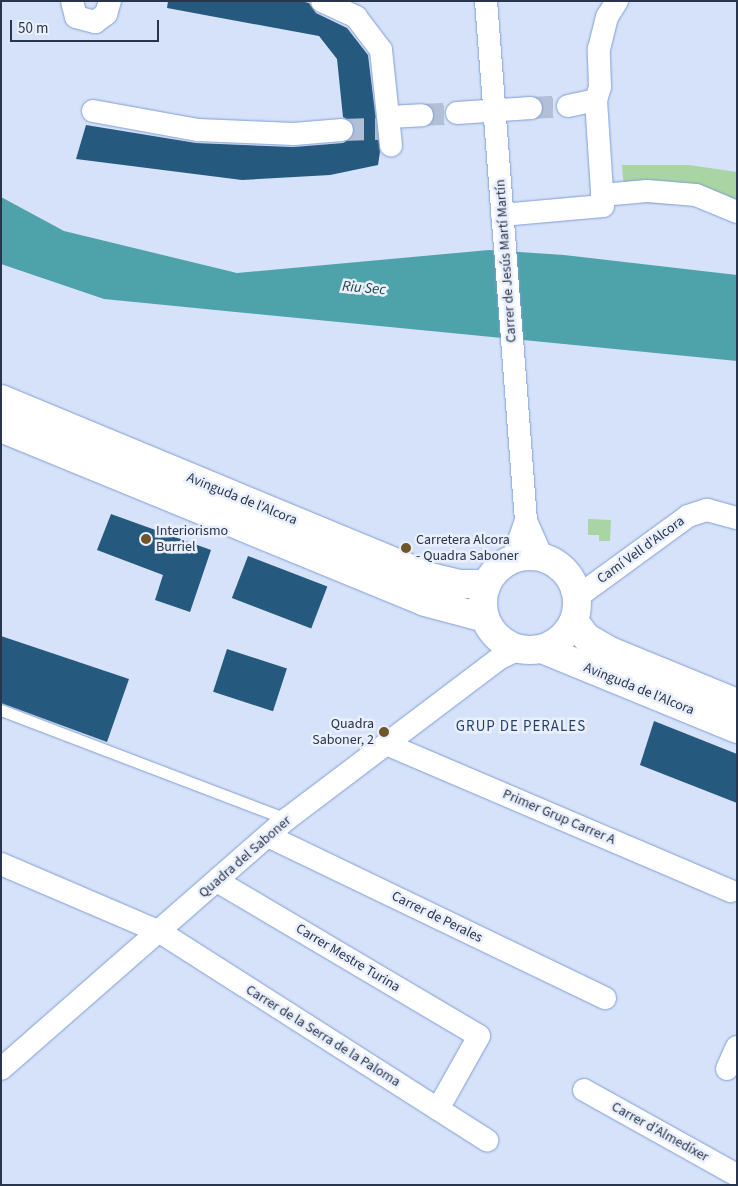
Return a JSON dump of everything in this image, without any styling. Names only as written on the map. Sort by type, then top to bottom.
[{"type":"main road","name":"Avinguda de l'Alcora","points":[[1,400],[434,578],[460,584],[486,584]]},
{"type":"main road","name":"Avinguda de l'Alcora","points":[[1,428],[425,602],[509,643],[737,729]]},
{"type":"main road","points":[[542,557],[565,572],[576,609],[561,639],[509,643],[482,601],[486,584],[497,568],[513,558],[542,557]]},
{"type":"main road","name":"Avinguda de l'Alcora","points":[[576,609],[586,637],[610,651],[737,703]]},
{"type":"street","points":[[72,1],[76,17],[95,22],[106,14],[110,1]]},
{"type":"street","points":[[322,1],[356,16],[381,50],[387,130],[422,115]]},
{"type":"street","name":"Carrer de Jesús Martí Martín","points":[[486,1],[526,521],[542,557]]},
{"type":"street","points":[[602,200],[596,100],[600,87],[599,49],[607,18],[617,1]]},
{"type":"street","points":[[568,106],[596,100]]},
{"type":"street","points":[[457,113],[531,108]]},
{"type":"street","points":[[93,111],[198,130],[294,134],[342,130]]},
{"type":"street","points":[[502,215],[602,200],[647,191],[696,195],[737,212]]},
{"type":"street","name":"Camí Vell d'Alcora","points":[[576,609],[688,516],[707,510],[737,518]]},
{"type":"street","name":"Carrer de Jesús Martí Martín","points":[[513,558],[526,521]]},
{"type":"street","name":"Quadra del Saboner","points":[[1,1069],[287,819],[386,744],[509,643]]},
{"type":"street","name":"Primer Grup Carrer A","points":[[386,744],[731,891]]},
{"type":"street","name":"Carrer de Perales","points":[[268,836],[605,998]]},
{"type":"street","name":"Carrer de la Serra de la Paloma","points":[[1,864],[160,932],[487,1140]]},
{"type":"street","name":"Carrer Mestre Turina","points":[[217,881],[479,1036],[438,1109]]},
{"type":"street","points":[[727,1069],[737,1047]]},
{"type":"street","name":"Carrer d'Almedíxer","points":[[584,1090],[737,1175]]},
{"type":"lane","points":[[1,710],[287,819]]},
{"type":"shaded area","points":[[622,165],[689,165],[737,172],[737,220],[696,206],[625,202]]},
{"type":"shaded area","points":[[588,519],[611,520],[610,541],[599,541],[599,535],[588,535]]},
{"type":"water","name":"Riu Sec","points":[[1,197],[64,231],[237,273],[489,250],[564,255],[737,275],[737,361],[104,299],[1,264]]},
{"type":"building","points":[[168,1],[300,1],[309,3],[316,13],[347,28],[368,55],[380,152],[378,165],[330,175],[242,180],[76,159],[86,125],[196,143],[293,147],[343,143],[354,136],[353,123],[343,117],[337,59],[319,36],[167,8]]},
{"type":"building","points":[[111,514],[211,550],[190,612],[155,600],[163,575],[97,550]]},
{"type":"building","points":[[248,556],[327,586],[311,628],[232,598]]},
{"type":"building","points":[[1,636],[129,679],[107,742],[1,703]]},
{"type":"building","points":[[227,649],[287,668],[273,711],[213,692]]},
{"type":"building","points":[[654,721],[737,754],[737,803],[640,765]]},
{"type":"tunnel","points":[[531,108],[568,106]]},
{"type":"tunnel","points":[[422,115],[457,113]]},
{"type":"tunnel","points":[[342,130],[380,129]]},
{"type":"place","name":"Interiorismo Burriel","points":[[146,539]]},
{"type":"place","name":"Carretera Alcora - Quadra Saboner","points":[[406,548]]},
{"type":"place","name":"Quadra Saboner, 2","points":[[384,732]]},
{"type":"district","name":"GRUP DE PERALES","points":[[521,727]]}]
